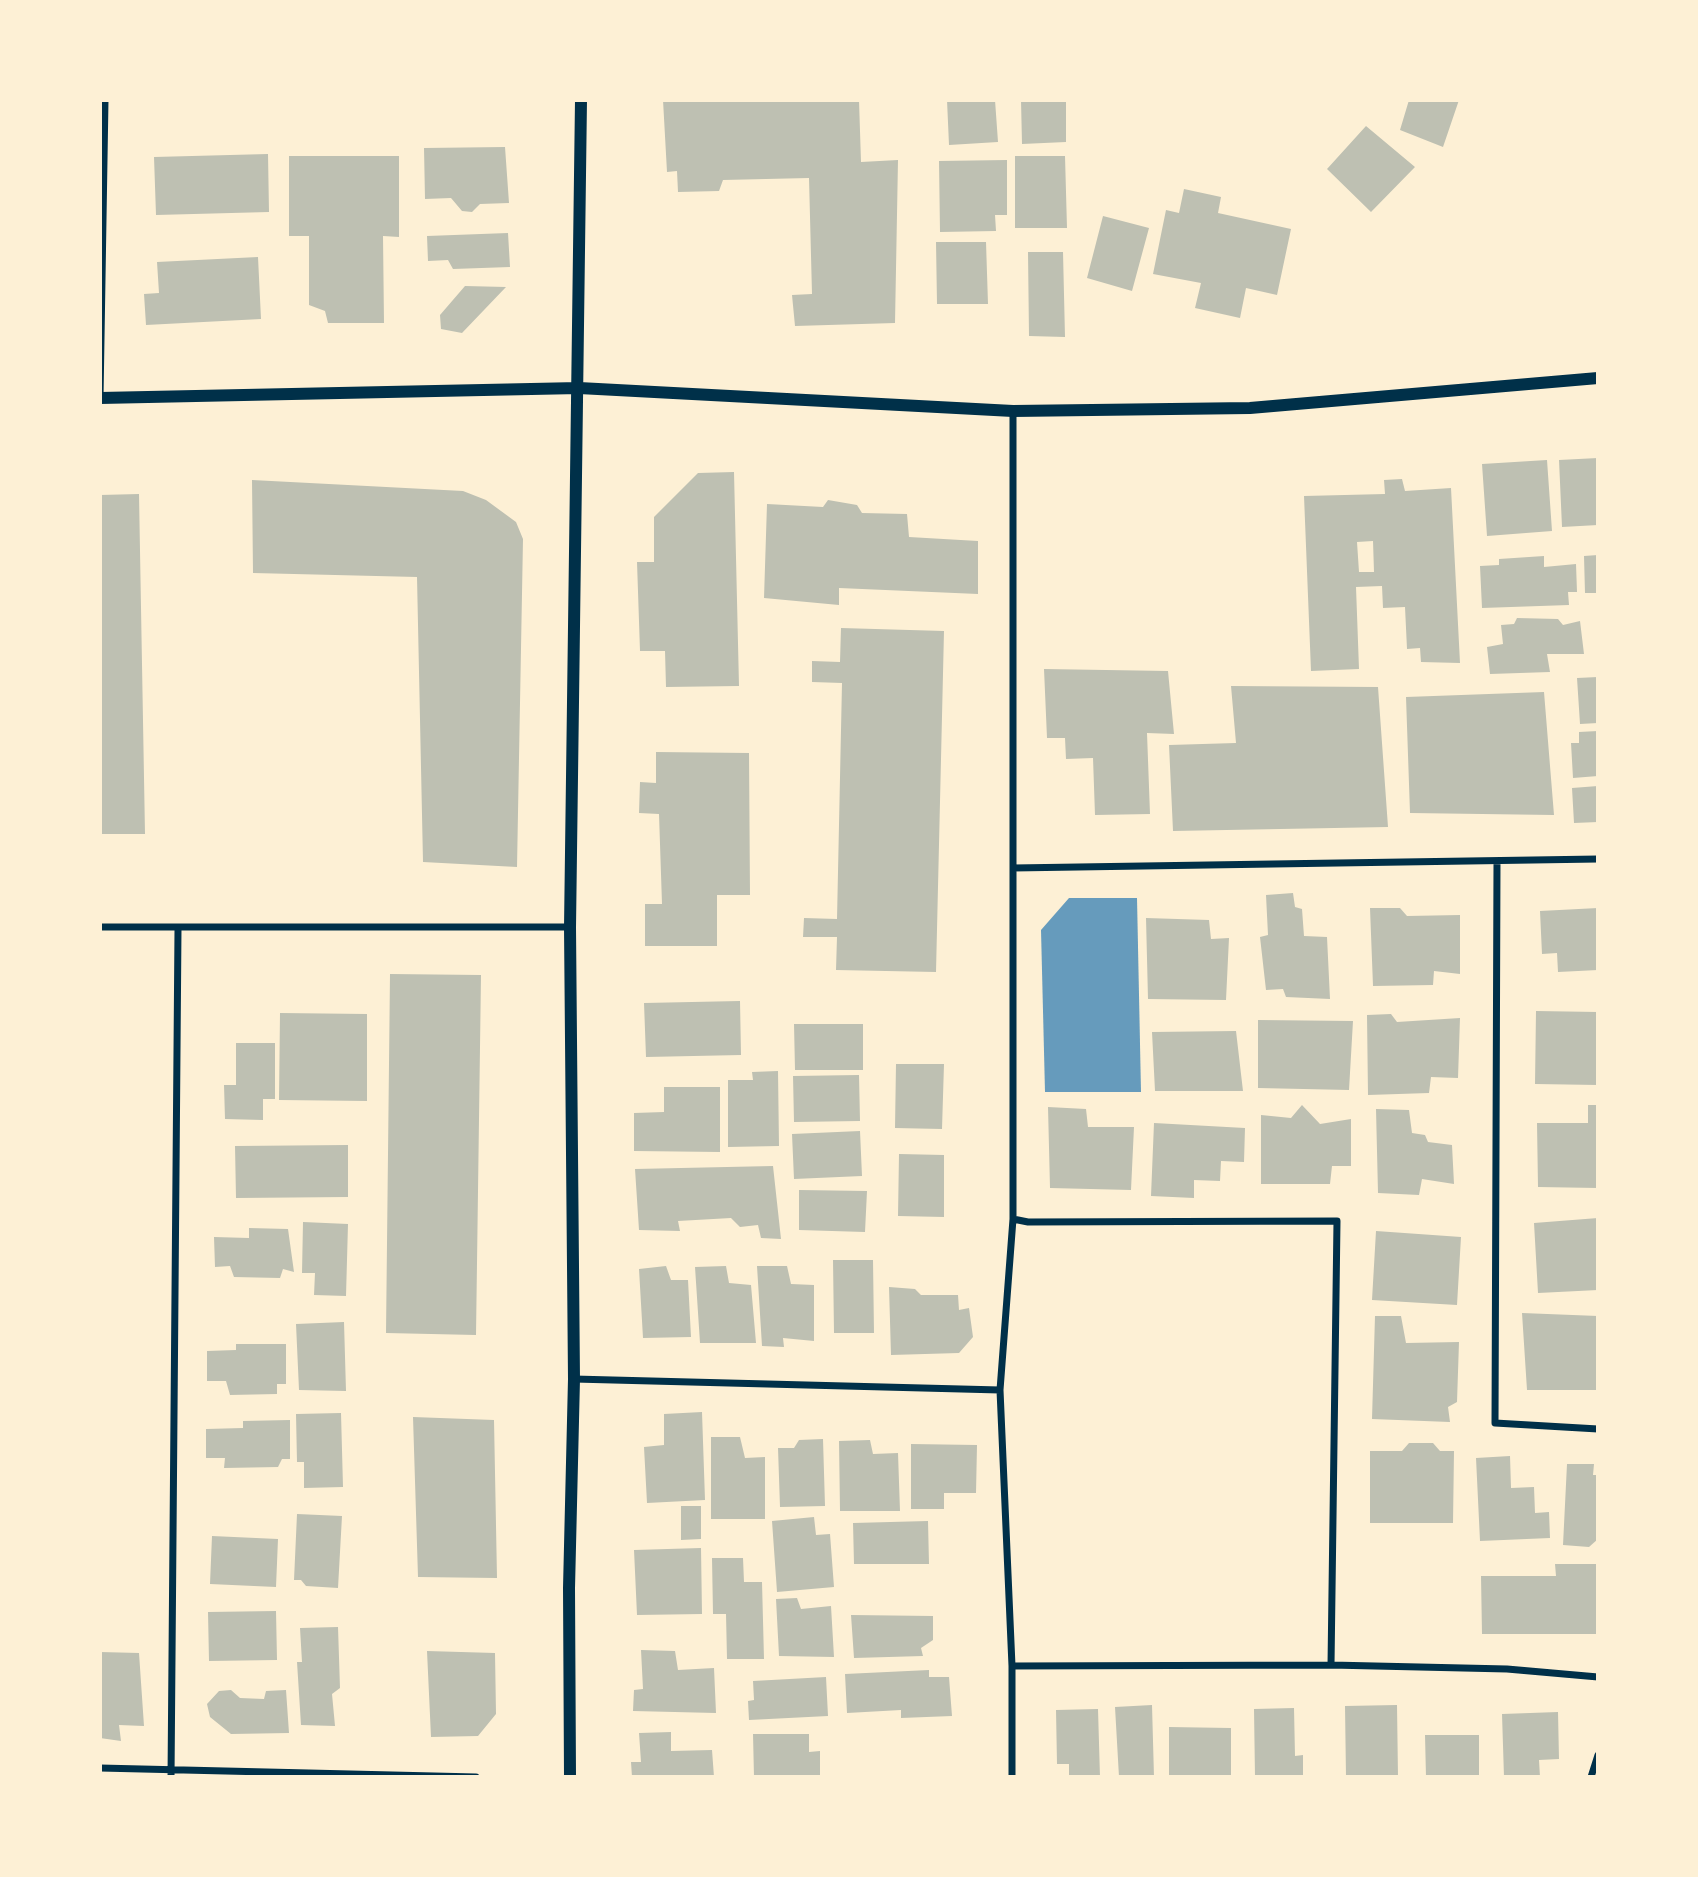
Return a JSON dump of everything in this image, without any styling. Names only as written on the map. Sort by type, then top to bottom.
[{"type":"street","points":[[105,100],[100,398],[579,388],[1013,411],[1250,408],[1598,377]]},
{"type":"street","points":[[570,1777],[569,1588],[574,1379],[570,928],[581,100]]},
{"type":"street","points":[[1012,1777],[1012,1666],[1000,1390],[1013,1219],[1013,411]]},
{"type":"street","points":[[1013,868],[1598,859]]},
{"type":"street","points":[[1497,862],[1494,1423],[1598,1429]]},
{"type":"street","points":[[100,927],[570,928]]},
{"type":"street","points":[[171,1774],[178,929]]},
{"type":"street","points":[[1013,1219],[1028,1222],[1337,1221],[1331,1665]]},
{"type":"street","points":[[574,1379],[1000,1390]]},
{"type":"street","points":[[1012,1666],[1331,1665],[1507,1669],[1598,1676]]},
{"type":"street","points":[[1591,1777],[1598,1755]]},
{"type":"street","points":[[100,1768],[171,1774],[476,1777]]},
{"type":"water","points":[[1069,898],[1137,898],[1141,1092],[1045,1092],[1041,930]]},
{"type":"building","points":[[663,100],[859,100],[861,162],[898,160],[895,323],[795,326],[792,295],[812,294],[809,178],[723,180],[719,191],[678,192],[677,171],[667,172]]},
{"type":"building","points":[[947,100],[995,100],[998,142],[949,145]]},
{"type":"building","points":[[1021,100],[1066,100],[1066,142],[1022,144]]},
{"type":"building","points":[[1409,100],[1459,100],[1443,147],[1400,130]]},
{"type":"building","points":[[1366,126],[1415,167],[1371,212],[1327,169]]},
{"type":"building","points":[[505,147],[509,203],[480,204],[472,212],[462,211],[451,198],[425,199],[424,148]]},
{"type":"building","points":[[268,154],[269,212],[156,215],[154,157]]},
{"type":"building","points":[[289,156],[399,156],[399,237],[383,236],[384,323],[328,323],[325,311],[309,305],[309,236],[289,236]]},
{"type":"building","points":[[1015,156],[1065,156],[1067,228],[1015,228]]},
{"type":"building","points":[[1007,160],[1007,215],[995,215],[996,231],[940,232],[939,161]]},
{"type":"building","points":[[1184,189],[1221,197],[1218,213],[1291,229],[1277,295],[1246,288],[1240,318],[1195,308],[1201,283],[1153,274],[1166,210],[1179,213]]},
{"type":"building","points":[[1103,216],[1149,228],[1132,291],[1087,278]]},
{"type":"building","points":[[508,233],[510,267],[453,269],[448,260],[428,261],[427,236]]},
{"type":"building","points":[[936,242],[986,242],[988,304],[937,304]]},
{"type":"building","points":[[1028,252],[1063,252],[1065,337],[1029,336]]},
{"type":"building","points":[[258,257],[261,319],[146,325],[144,294],[159,293],[157,262]]},
{"type":"building","points":[[465,286],[506,287],[462,333],[441,329],[440,315]]},
{"type":"building","points":[[1598,458],[1598,525],[1562,527],[1559,460]]},
{"type":"building","points":[[1547,460],[1552,531],[1487,536],[1482,464]]},
{"type":"building","points":[[734,472],[739,686],[666,687],[665,651],[640,651],[637,562],[654,562],[654,517],[698,473]]},
{"type":"building","points":[[1402,479],[1405,491],[1451,488],[1460,663],[1421,662],[1420,648],[1407,649],[1405,607],[1383,608],[1382,586],[1356,587],[1359,669],[1311,671],[1304,496],[1385,494],[1384,480]],"holes":[[[1373,541],[1374,572],[1359,572],[1357,542]]]},
{"type":"building","points":[[252,480],[463,491],[486,500],[516,522],[523,539],[517,867],[423,862],[417,577],[253,573]]},
{"type":"building","points":[[139,494],[145,834],[100,834],[100,495]]},
{"type":"building","points":[[828,500],[857,505],[862,513],[907,514],[909,537],[978,541],[978,594],[839,588],[839,605],[764,598],[767,504],[823,507]]},
{"type":"building","points":[[1598,555],[1598,593],[1585,593],[1584,556]]},
{"type":"building","points":[[1544,556],[1544,567],[1576,564],[1577,592],[1568,592],[1569,605],[1482,608],[1480,566],[1499,565],[1499,559]]},
{"type":"building","points":[[1517,618],[1558,619],[1563,625],[1580,621],[1584,654],[1547,654],[1550,672],[1490,674],[1487,647],[1503,644],[1501,625],[1514,624]]},
{"type":"building","points":[[841,628],[944,631],[936,972],[836,970],[837,937],[803,937],[804,918],[837,919],[842,683],[812,682],[812,661],[840,662]]},
{"type":"building","points":[[1044,669],[1168,671],[1174,734],[1147,733],[1150,814],[1095,815],[1093,758],[1066,759],[1065,738],[1047,738]]},
{"type":"building","points":[[1598,677],[1598,723],[1580,724],[1577,678]]},
{"type":"building","points":[[1231,686],[1378,687],[1388,827],[1173,831],[1169,745],[1236,743]]},
{"type":"building","points":[[1544,692],[1554,815],[1410,813],[1406,697]]},
{"type":"building","points":[[1598,731],[1598,776],[1573,778],[1571,743],[1579,743],[1579,732]]},
{"type":"building","points":[[656,752],[749,753],[750,895],[717,895],[717,946],[645,946],[645,904],[662,904],[659,814],[639,813],[640,782],[656,783]]},
{"type":"building","points":[[1598,786],[1598,822],[1574,823],[1572,788]]},
{"type":"building","points":[[1293,893],[1295,907],[1302,909],[1304,936],[1327,937],[1330,999],[1286,997],[1283,989],[1266,990],[1260,937],[1268,935],[1266,895]]},
{"type":"building","points":[[1370,908],[1400,908],[1407,916],[1460,915],[1460,974],[1434,971],[1433,985],[1373,986]]},
{"type":"building","points":[[1598,908],[1598,970],[1558,972],[1557,953],[1542,954],[1540,911]]},
{"type":"building","points":[[1146,918],[1209,920],[1211,939],[1229,938],[1226,1000],[1148,999]]},
{"type":"building","points":[[390,974],[481,975],[476,1335],[386,1333]]},
{"type":"building","points":[[740,1001],[741,1055],[646,1057],[644,1003]]},
{"type":"building","points":[[1536,1011],[1598,1012],[1598,1085],[1535,1084]]},
{"type":"building","points":[[280,1013],[367,1014],[367,1101],[279,1100]]},
{"type":"building","points":[[1391,1014],[1397,1022],[1460,1018],[1458,1078],[1431,1077],[1429,1093],[1368,1095],[1367,1015]]},
{"type":"building","points":[[1258,1020],[1353,1021],[1349,1090],[1258,1088]]},
{"type":"building","points":[[794,1024],[863,1024],[863,1070],[795,1070]]},
{"type":"building","points":[[1236,1031],[1243,1091],[1155,1091],[1152,1032]]},
{"type":"building","points":[[236,1043],[275,1043],[275,1099],[263,1099],[263,1120],[225,1119],[224,1085],[236,1085]]},
{"type":"building","points":[[896,1064],[944,1064],[942,1129],[895,1128]]},
{"type":"building","points":[[778,1071],[779,1146],[728,1147],[728,1080],[753,1080],[752,1072]]},
{"type":"building","points":[[859,1075],[860,1121],[794,1122],[793,1076]]},
{"type":"building","points":[[664,1087],[720,1087],[720,1152],[634,1151],[634,1113],[664,1112]]},
{"type":"building","points":[[1302,1105],[1320,1124],[1351,1119],[1351,1166],[1332,1166],[1330,1184],[1261,1184],[1261,1115],[1291,1118]]},
{"type":"building","points":[[1588,1105],[1598,1105],[1598,1188],[1538,1187],[1537,1123],[1588,1123]]},
{"type":"building","points":[[1048,1107],[1086,1109],[1088,1127],[1134,1127],[1131,1190],[1050,1188]]},
{"type":"building","points":[[1376,1109],[1409,1110],[1412,1133],[1425,1135],[1428,1142],[1452,1145],[1454,1184],[1422,1179],[1419,1195],[1378,1193]]},
{"type":"building","points":[[1154,1123],[1245,1128],[1244,1162],[1221,1161],[1220,1181],[1194,1180],[1194,1198],[1151,1196]]},
{"type":"building","points":[[860,1131],[862,1176],[794,1179],[792,1134]]},
{"type":"building","points":[[348,1145],[348,1197],[236,1198],[235,1146]]},
{"type":"building","points":[[899,1154],[944,1155],[944,1217],[898,1216]]},
{"type":"building","points":[[773,1166],[781,1239],[761,1238],[758,1225],[740,1227],[731,1218],[678,1221],[680,1231],[639,1230],[635,1169]]},
{"type":"building","points":[[799,1190],[867,1191],[865,1232],[799,1230]]},
{"type":"building","points":[[1598,1218],[1598,1290],[1538,1293],[1534,1223]]},
{"type":"building","points":[[303,1222],[348,1224],[346,1296],[314,1295],[315,1273],[302,1273]]},
{"type":"building","points":[[249,1228],[288,1229],[294,1272],[283,1269],[280,1278],[234,1277],[230,1266],[215,1267],[214,1237],[249,1238]]},
{"type":"building","points":[[1376,1231],[1461,1237],[1457,1305],[1372,1300]]},
{"type":"building","points":[[833,1260],[873,1260],[874,1333],[834,1333]]},
{"type":"building","points":[[666,1266],[671,1280],[688,1280],[691,1337],[643,1338],[639,1269]]},
{"type":"building","points":[[726,1266],[729,1283],[751,1285],[756,1343],[700,1343],[695,1267]]},
{"type":"building","points":[[757,1266],[787,1266],[791,1284],[814,1285],[814,1341],[783,1338],[784,1347],[762,1346]]},
{"type":"building","points":[[889,1287],[915,1289],[921,1295],[958,1295],[959,1310],[969,1308],[973,1337],[959,1353],[891,1355]]},
{"type":"building","points":[[1522,1313],[1598,1316],[1598,1390],[1527,1390]]},
{"type":"building","points":[[1375,1316],[1401,1316],[1406,1343],[1459,1342],[1457,1402],[1448,1407],[1450,1422],[1372,1419]]},
{"type":"building","points":[[344,1322],[346,1391],[299,1390],[296,1324]]},
{"type":"building","points":[[236,1344],[286,1344],[286,1384],[277,1384],[277,1394],[230,1395],[226,1381],[207,1381],[207,1351],[236,1350]]},
{"type":"building","points":[[702,1412],[705,1500],[647,1503],[644,1447],[664,1445],[664,1414]]},
{"type":"building","points":[[341,1413],[343,1487],[304,1488],[304,1462],[297,1462],[296,1414]]},
{"type":"building","points":[[413,1417],[494,1420],[497,1578],[418,1577]]},
{"type":"building","points":[[290,1420],[290,1459],[282,1459],[278,1467],[224,1468],[225,1458],[206,1458],[206,1429],[243,1428],[243,1421]]},
{"type":"building","points":[[711,1437],[740,1437],[745,1458],[765,1457],[765,1519],[711,1519]]},
{"type":"building","points":[[823,1439],[825,1506],[780,1507],[778,1448],[794,1448],[799,1440]]},
{"type":"building","points":[[870,1440],[873,1454],[898,1453],[900,1511],[840,1511],[839,1441]]},
{"type":"building","points":[[1409,1443],[1433,1443],[1440,1451],[1454,1451],[1453,1523],[1370,1523],[1370,1451],[1402,1451]]},
{"type":"building","points":[[911,1444],[977,1445],[976,1493],[944,1493],[944,1509],[911,1509]]},
{"type":"building","points":[[1510,1456],[1511,1488],[1534,1487],[1535,1513],[1549,1512],[1550,1538],[1480,1541],[1476,1458]]},
{"type":"building","points":[[1567,1464],[1594,1464],[1593,1475],[1598,1475],[1598,1539],[1589,1547],[1563,1545]]},
{"type":"building","points":[[681,1506],[701,1506],[701,1539],[681,1540]]},
{"type":"building","points":[[297,1514],[342,1516],[338,1588],[306,1586],[301,1580],[294,1580]]},
{"type":"building","points":[[814,1517],[816,1535],[830,1534],[834,1587],[777,1592],[772,1521]]},
{"type":"building","points":[[928,1521],[929,1564],[854,1564],[853,1523]]},
{"type":"building","points":[[212,1536],[278,1539],[276,1587],[210,1584]]},
{"type":"building","points":[[701,1548],[702,1614],[637,1615],[634,1550]]},
{"type":"building","points":[[712,1558],[743,1558],[744,1582],[762,1582],[764,1659],[727,1659],[726,1614],[713,1614]]},
{"type":"building","points":[[1555,1564],[1596,1564],[1598,1634],[1482,1634],[1481,1576],[1556,1576]]},
{"type":"building","points":[[797,1598],[801,1609],[831,1606],[834,1657],[779,1656],[776,1599]]},
{"type":"building","points":[[276,1611],[277,1660],[209,1661],[208,1612]]},
{"type":"building","points":[[851,1615],[933,1616],[933,1640],[921,1648],[923,1656],[854,1658]]},
{"type":"building","points":[[338,1627],[340,1688],[332,1694],[335,1726],[301,1725],[297,1662],[302,1662],[300,1628]]},
{"type":"building","points":[[641,1650],[675,1651],[678,1670],[714,1668],[716,1713],[633,1711],[634,1690],[643,1689]]},
{"type":"building","points":[[427,1651],[495,1653],[496,1714],[478,1736],[431,1737]]},
{"type":"building","points":[[100,1652],[139,1653],[144,1726],[119,1725],[121,1741],[100,1738]]},
{"type":"building","points":[[929,1670],[929,1677],[949,1677],[952,1716],[901,1718],[901,1710],[847,1713],[845,1674]]},
{"type":"building","points":[[826,1677],[828,1716],[749,1720],[748,1701],[754,1700],[753,1681]]},
{"type":"building","points":[[231,1690],[240,1698],[264,1699],[266,1691],[286,1690],[289,1733],[231,1734],[210,1717],[207,1704],[219,1691]]},
{"type":"building","points":[[1152,1705],[1154,1777],[1119,1777],[1115,1707]]},
{"type":"building","points":[[1397,1705],[1398,1777],[1346,1777],[1345,1706]]},
{"type":"building","points":[[1294,1708],[1295,1756],[1303,1755],[1303,1777],[1255,1777],[1254,1709]]},
{"type":"building","points":[[1098,1709],[1100,1777],[1069,1777],[1069,1764],[1057,1764],[1056,1710]]},
{"type":"building","points":[[1558,1712],[1559,1759],[1539,1760],[1540,1777],[1504,1777],[1502,1714]]},
{"type":"building","points":[[1169,1727],[1231,1728],[1231,1777],[1169,1777]]},
{"type":"building","points":[[671,1732],[671,1751],[712,1750],[714,1777],[632,1777],[631,1762],[641,1762],[639,1733]]},
{"type":"building","points":[[753,1734],[809,1734],[809,1752],[820,1751],[820,1777],[754,1777]]},
{"type":"building","points":[[1425,1735],[1479,1735],[1479,1777],[1426,1777]]}]
